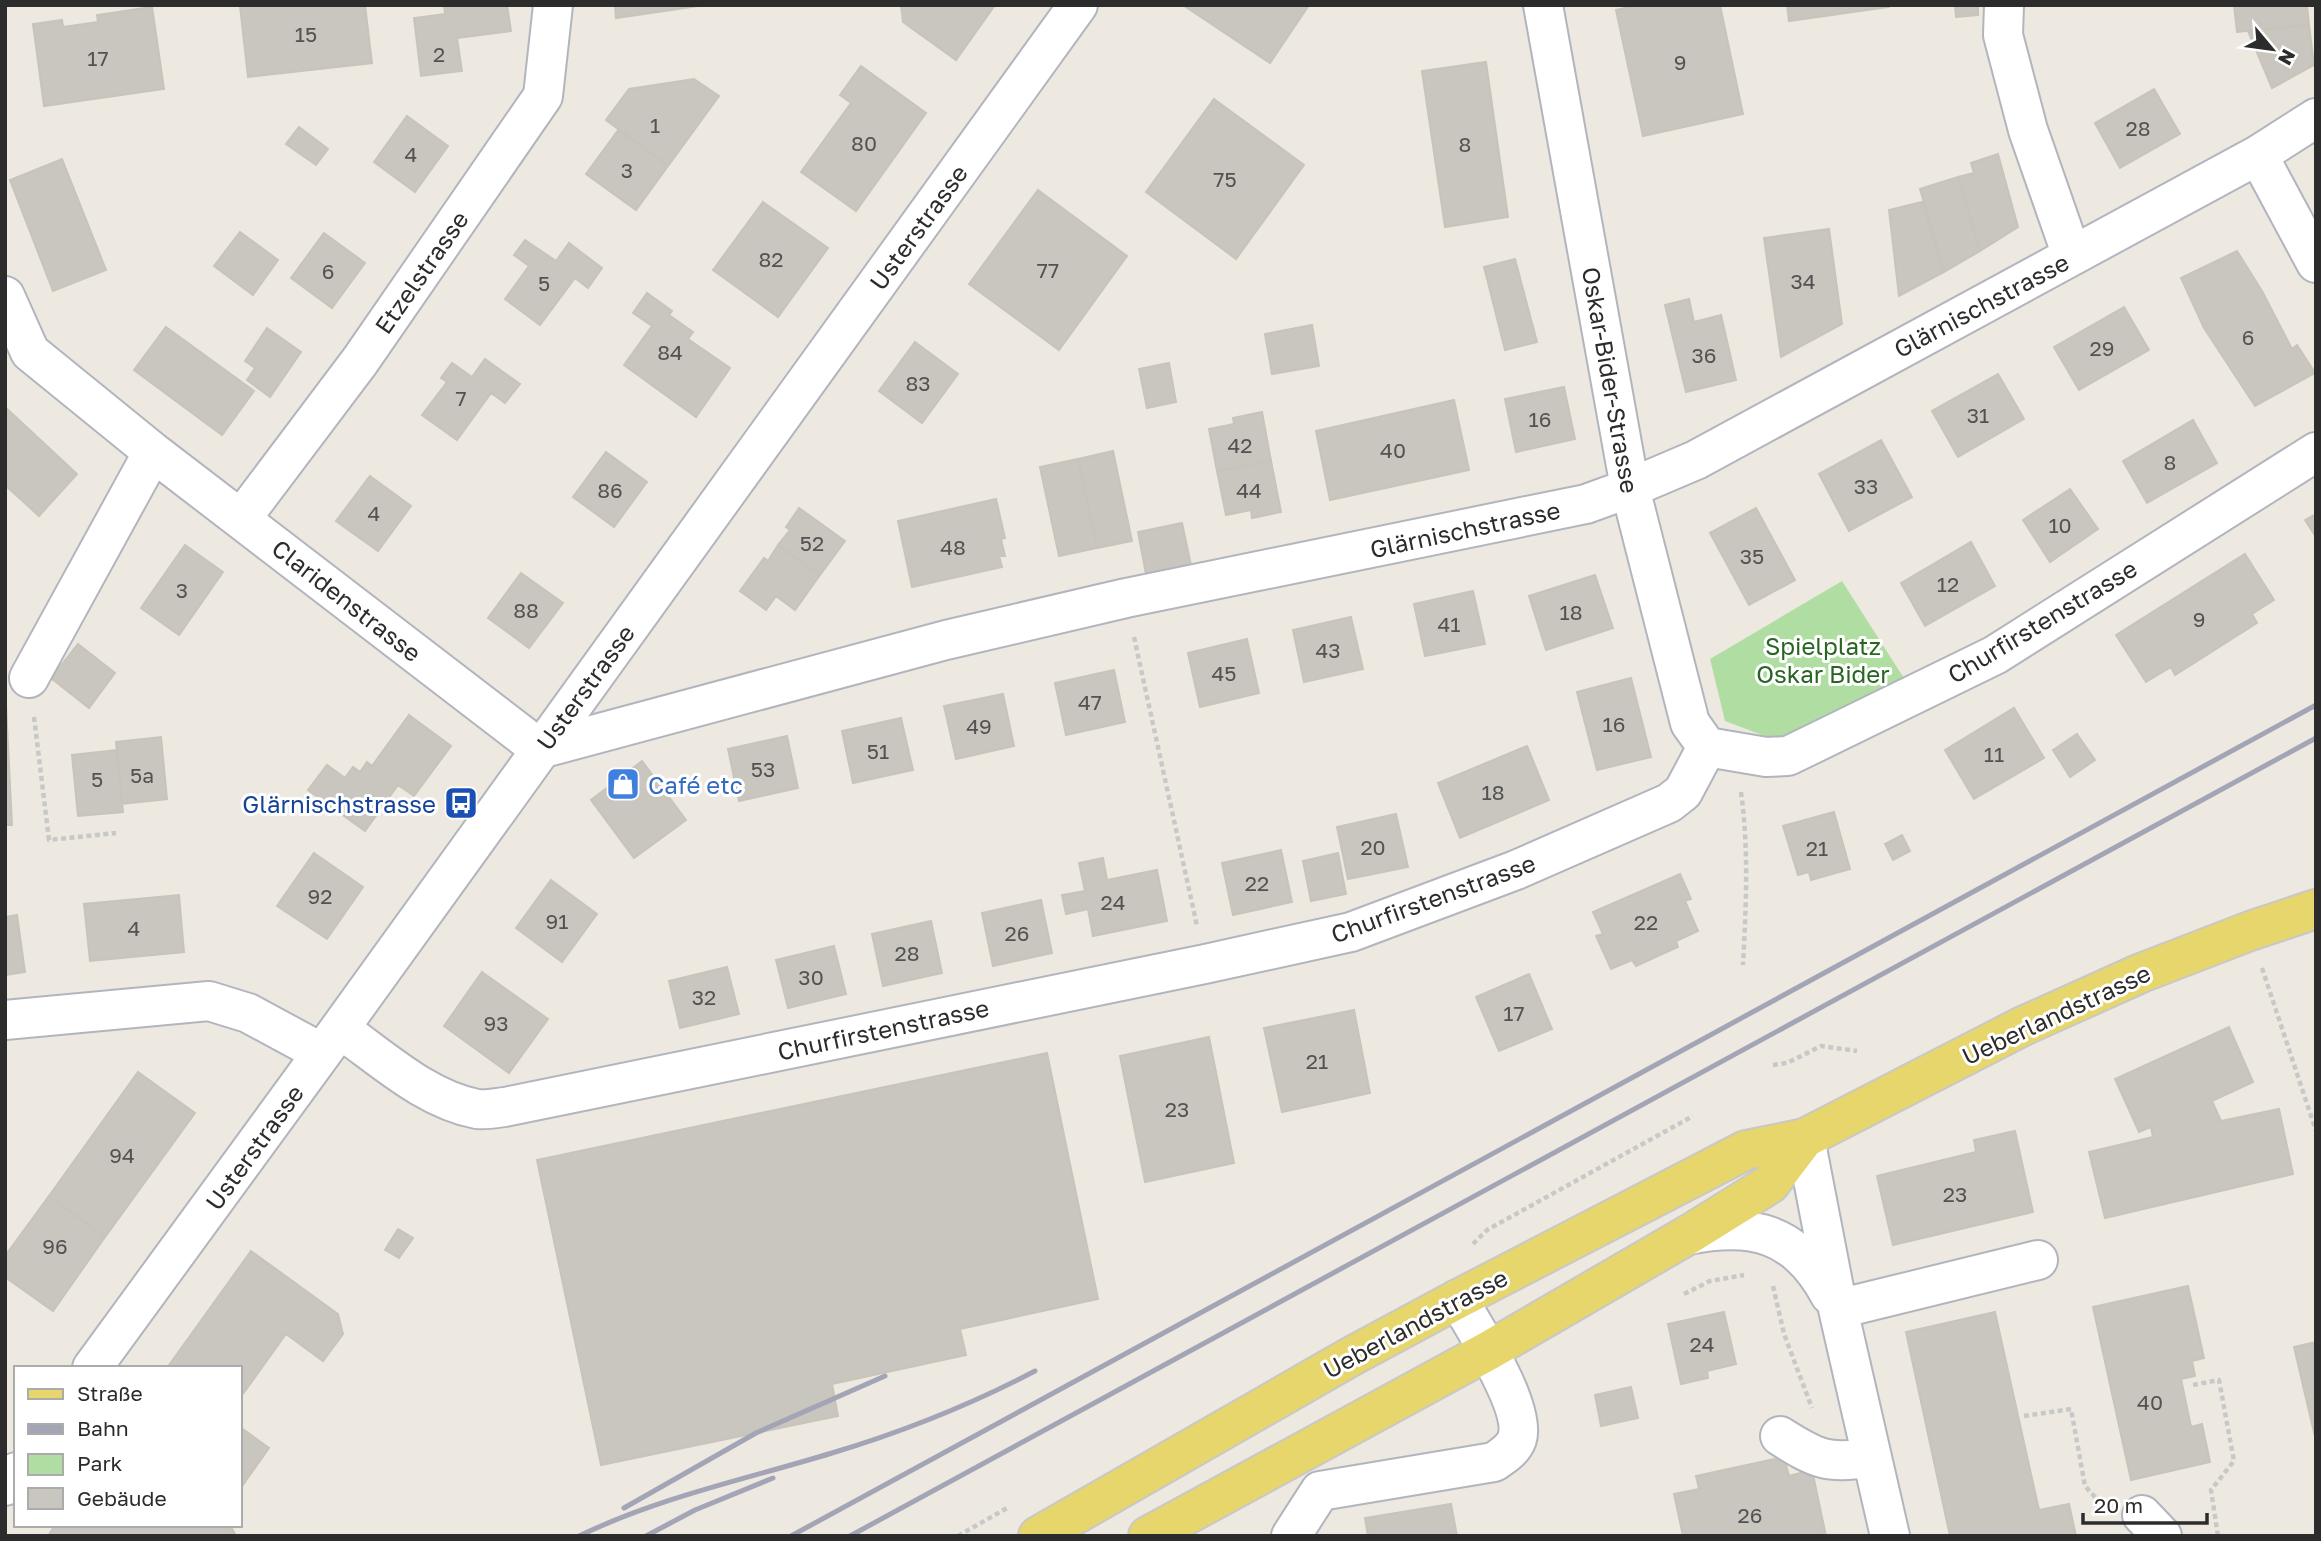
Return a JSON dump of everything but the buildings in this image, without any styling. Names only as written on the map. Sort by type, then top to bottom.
[{"type":"main road","name":"Ueberlandstrasse","points":[[1038,1536],[1352,1356],[1746,1150],[1805,1139],[2021,1027],[2141,973],[2316,909]]},
{"type":"main road","name":"Ueberlandstrasse","points":[[1148,1536],[1488,1351],[1688,1235],[1770,1184],[1805,1139]]},
{"type":"street","name":"Etzelstrasse","points":[[241,519],[360,361],[543,96],[553,5]]},
{"type":"street","name":"Usterstrasse","points":[[93,1366],[1079,5]]},
{"type":"street","name":"Oskar-Bider-Strasse","points":[[1543,5],[1630,488],[1690,723],[1707,747]]},
{"type":"street","points":[[2004,5],[2003,35],[2028,130],[2072,256]]},
{"type":"street","name":"Glärnischstrasse","points":[[540,749],[946,640],[1126,598],[1586,504],[1696,460],[2258,155],[2316,118]]},
{"type":"street","points":[[2258,155],[2316,263]]},
{"type":"street","name":"Claridenstrasse","points":[[5,296],[30,352],[153,452],[540,749]]},
{"type":"street","points":[[29,678],[153,452]]},
{"type":"street","name":"Churfirstenstrasse","points":[[5,1020],[209,1001],[331,1041],[449,1101],[480,1109],[505,1107],[1351,932],[1516,870],[1669,803],[1683,792],[1707,747],[1766,757],[1788,756],[1995,655],[2316,452]]},
{"type":"street","points":[[1805,1139],[1838,1309],[1889,1536]]},
{"type":"street","points":[[1688,1235],[1728,1229],[1774,1237],[1804,1257],[1821,1277],[1838,1309]]},
{"type":"street","points":[[1838,1309],[2038,1260]]},
{"type":"street","points":[[1291,1536],[1321,1491],[1494,1462],[1507,1453],[1517,1441],[1519,1426],[1516,1408],[1458,1299]]},
{"type":"street","points":[[1780,1436],[1812,1457],[1848,1461],[1872,1457]]},
{"type":"path","points":[[1126,598],[1206,964]]},
{"type":"path","points":[[29,678],[49,840],[116,833]]},
{"type":"path","points":[[1742,800],[1748,883],[1743,965]]},
{"type":"path","points":[[2250,931],[2316,1131]]},
{"type":"path","points":[[1773,1065],[1787,1063],[1821,1046],[1857,1051]]},
{"type":"path","points":[[1487,1230],[1693,1116]]},
{"type":"path","points":[[1684,1294],[1710,1281],[1741,1275]]},
{"type":"path","points":[[1772,1281],[1784,1334],[1816,1416]]},
{"type":"path","points":[[2193,1385],[2219,1380],[2234,1461],[2211,1490],[2218,1536]]},
{"type":"path","points":[[2024,1416],[2071,1409],[2085,1486],[2137,1521]]},
{"type":"green space","name":"Spielplatz Oskar Bider","points":[[1842,581],[1907,683],[1781,742],[1725,721],[1710,659]]},
{"type":"railway","points":[[791,1536],[2316,705]]},
{"type":"railway","points":[[850,1536],[2316,738]]},
{"type":"railway","points":[[579,1536],[672,1499],[884,1436],[961,1406],[1035,1371]]},
{"type":"railway","points":[[624,1508],[756,1433],[885,1376]]},
{"type":"railway","points":[[646,1536],[695,1510],[773,1478]]},
{"type":"place","name":"Café etc","points":[[623,784]]},
{"type":"place","name":"Glärnischstrasse","points":[[461,803]]}]
